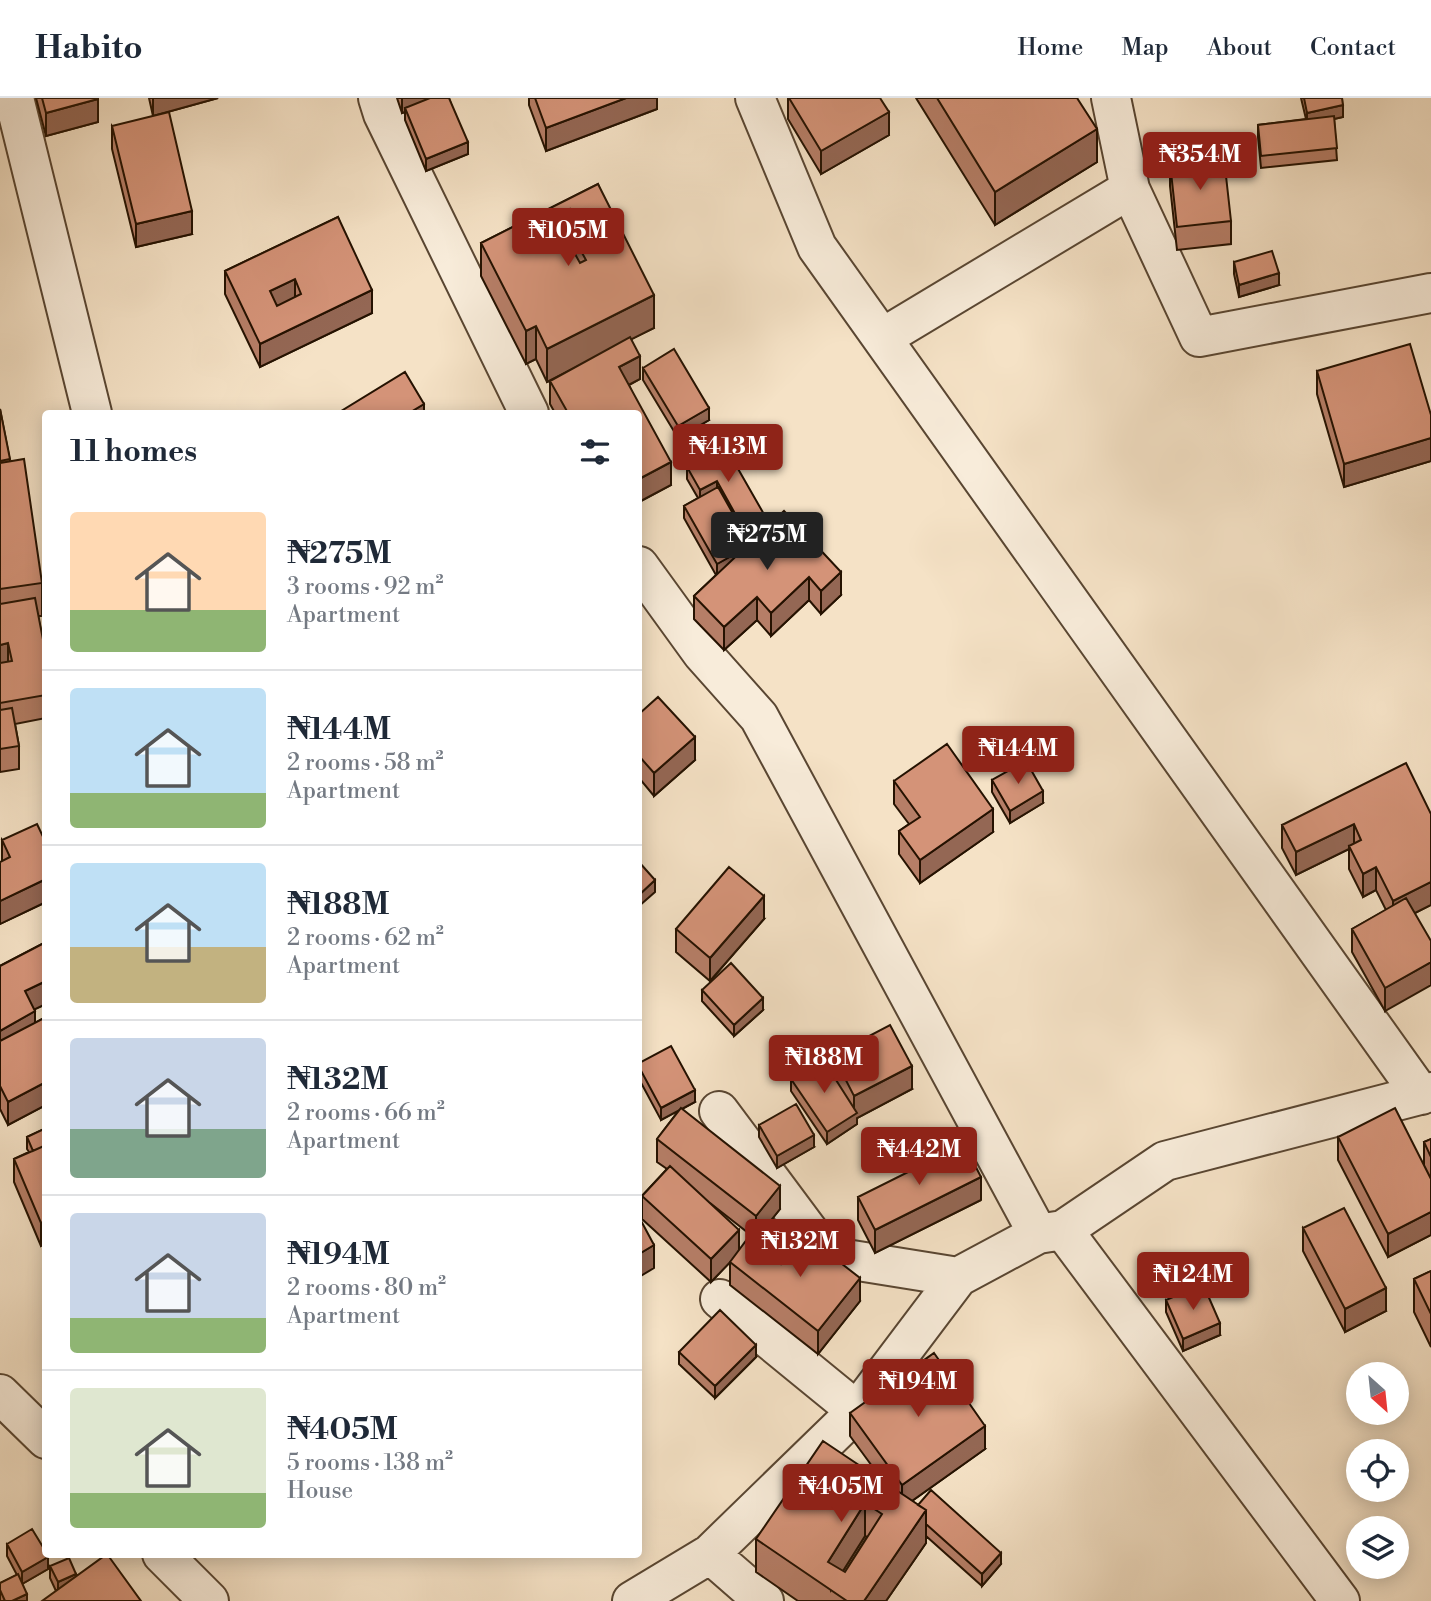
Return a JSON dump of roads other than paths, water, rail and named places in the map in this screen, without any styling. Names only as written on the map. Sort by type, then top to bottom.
[{"type":"street","points":[[14,98],[91,410]]},
{"type":"street","points":[[379,98],[383,114],[528,410]]},
{"type":"street","points":[[632,1601],[710,1553],[856,1411],[958,1277],[1050,1232],[1165,1161],[1426,1094],[817,247],[755,98]]},
{"type":"street","points":[[1111,98],[1130,188],[1199,337],[1431,293]]},
{"type":"street","points":[[882,338],[1130,188]]},
{"type":"street","points":[[642,572],[702,653],[758,717],[1050,1232],[1340,1601]]},
{"type":"street","points":[[719,1111],[827,1256],[958,1277]]},
{"type":"street","points":[[720,1299],[856,1411]]},
{"type":"street","points":[[0,1394],[42,1435]]},
{"type":"street","points":[[710,1553],[764,1601]]},
{"type":"street","points":[[166,1558],[209,1601]]}]
